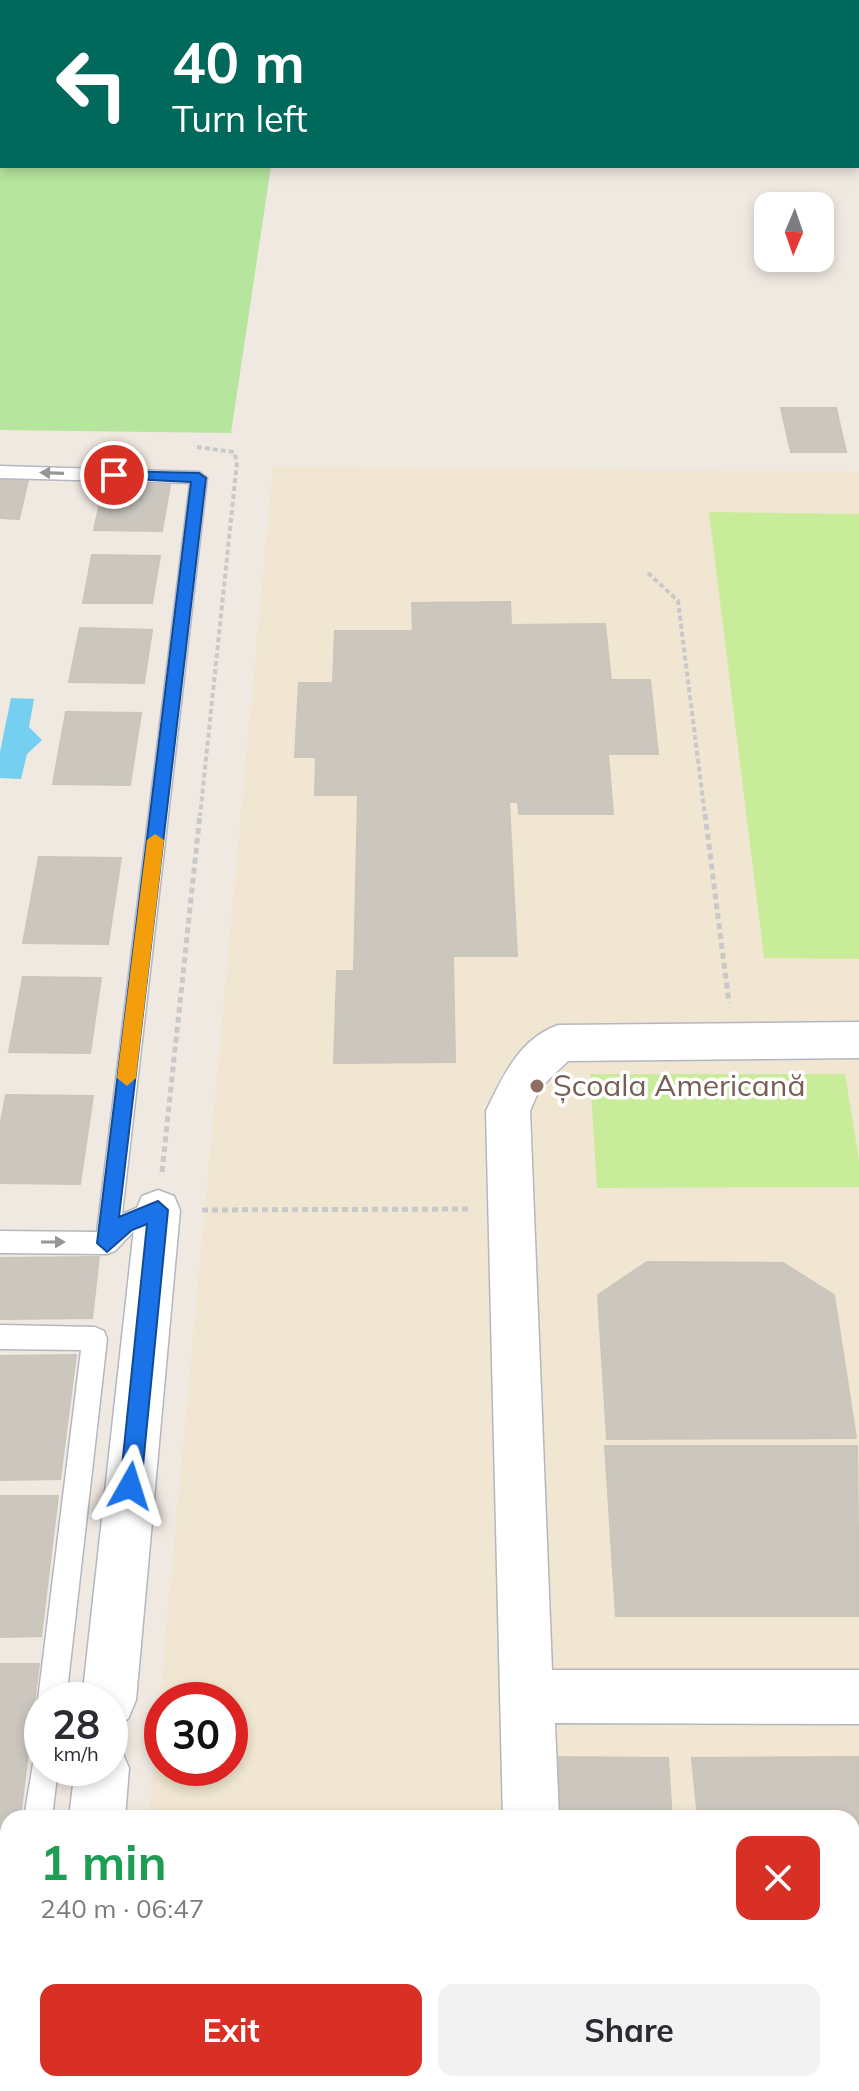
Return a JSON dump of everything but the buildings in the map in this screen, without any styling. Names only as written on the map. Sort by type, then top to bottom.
[{"type":"street","points":[[531,1810],[508,1111],[524,1076],[558,1043],[859,1040]]},
{"type":"street","points":[[111,1682],[158,1210]]},
{"type":"street","points":[[527,1696],[859,1697]]},
{"type":"street","points":[[98,1810],[100,1786]]},
{"type":"lane","points":[[0,472],[199,478],[107,1243]]},
{"type":"lane","points":[[0,1242],[107,1243],[125,1224],[158,1210]]},
{"type":"lane","points":[[0,1337],[95,1339],[54,1682]]},
{"type":"lane","points":[[39,1810],[42,1786]]},
{"type":"path","points":[[234,452],[237,462],[158,1210],[513,1209]]},
{"type":"path","points":[[648,573],[678,601],[733,1040]]},
{"type":"shaded area","name":"Școala Americană","points":[[273,466],[859,472],[859,1810],[150,1810],[152,1786],[248,1786],[248,1682],[161,1682]]},
{"type":"green space","points":[[0,168],[271,168],[231,433],[0,430]]},
{"type":"green space","points":[[709,512],[859,514],[859,959],[764,958]]},
{"type":"green space","points":[[590,1074],[845,1074],[859,1160],[859,1187],[597,1188]]},
{"type":"water","points":[[11,698],[34,699],[29,727],[42,740],[27,754],[21,779],[0,778],[0,752]]},
{"type":"slow traffic","points":[[127,1078],[155,840]]},
{"type":"place","name":"Școala Americană","points":[[537,1086]]},
{"type":"route","points":[[114,475],[199,478],[107,1243],[125,1224],[158,1210],[130,1486]]}]
